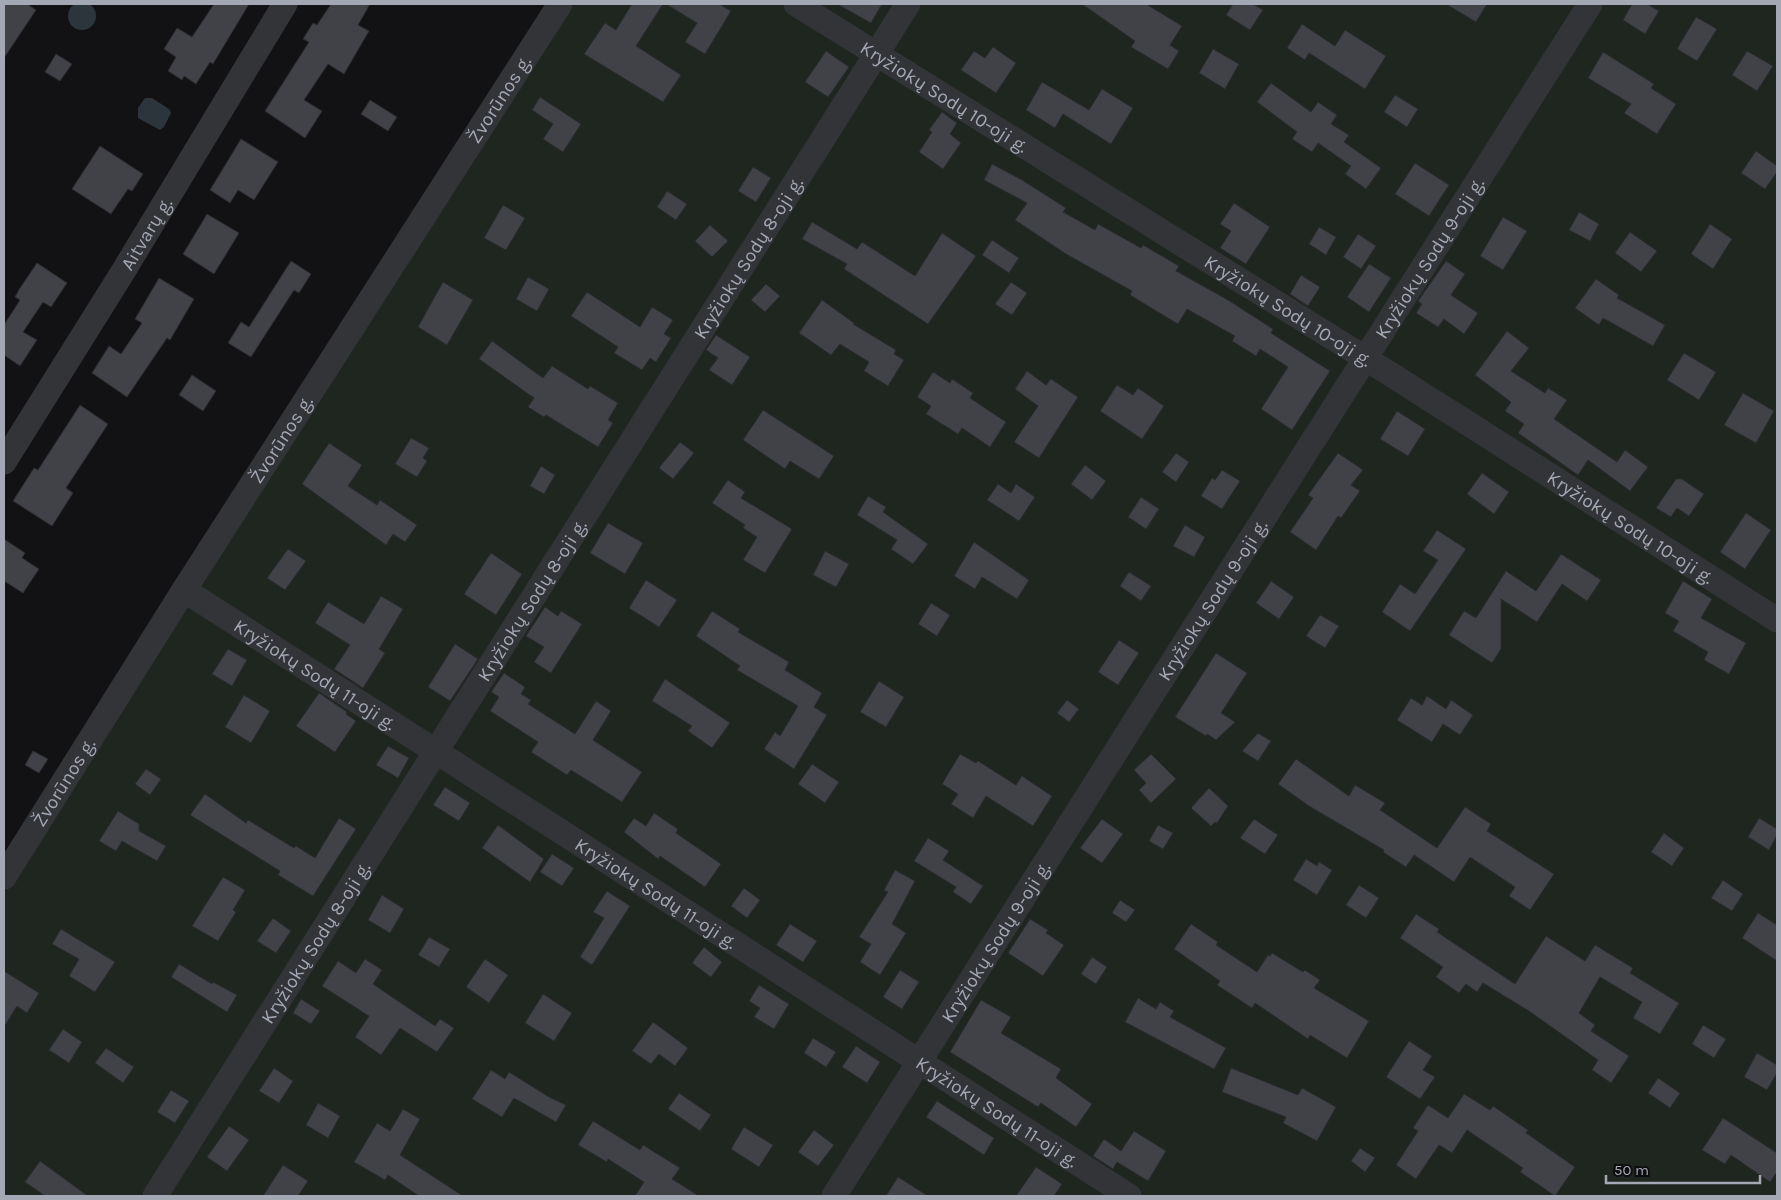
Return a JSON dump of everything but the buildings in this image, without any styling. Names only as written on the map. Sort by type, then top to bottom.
[{"type":"street","name":"Aitvarų g.","points":[[4,462],[124,270],[285,4]]},
{"type":"street","name":"Žvorūnos g.","points":[[4,877],[184,590],[560,4]]},
{"type":"street","name":"Kryžiokų Sodų 10-oji g.","points":[[796,4],[1365,358],[1777,620]]},
{"type":"street","name":"Kryžiokų Sodų 8-oji g.","points":[[155,1196],[908,4]]},
{"type":"street","name":"Kryžiokų Sodų 9-oji g.","points":[[834,1196],[1590,4]]},
{"type":"street","name":"Kryžiokų Sodų 11-oji g.","points":[[184,590],[1129,1196]]},
{"type":"shaded area","points":[[82,2],[92,6],[96,16],[92,26],[82,30],[72,26],[68,16],[72,6]]},
{"type":"shaded area","points":[[562,4],[1777,4],[1777,1196],[4,1196],[4,893]]},
{"type":"shaded area","points":[[145,98],[152,98],[169,109],[171,113],[164,127],[160,130],[138,118],[138,108]]}]
